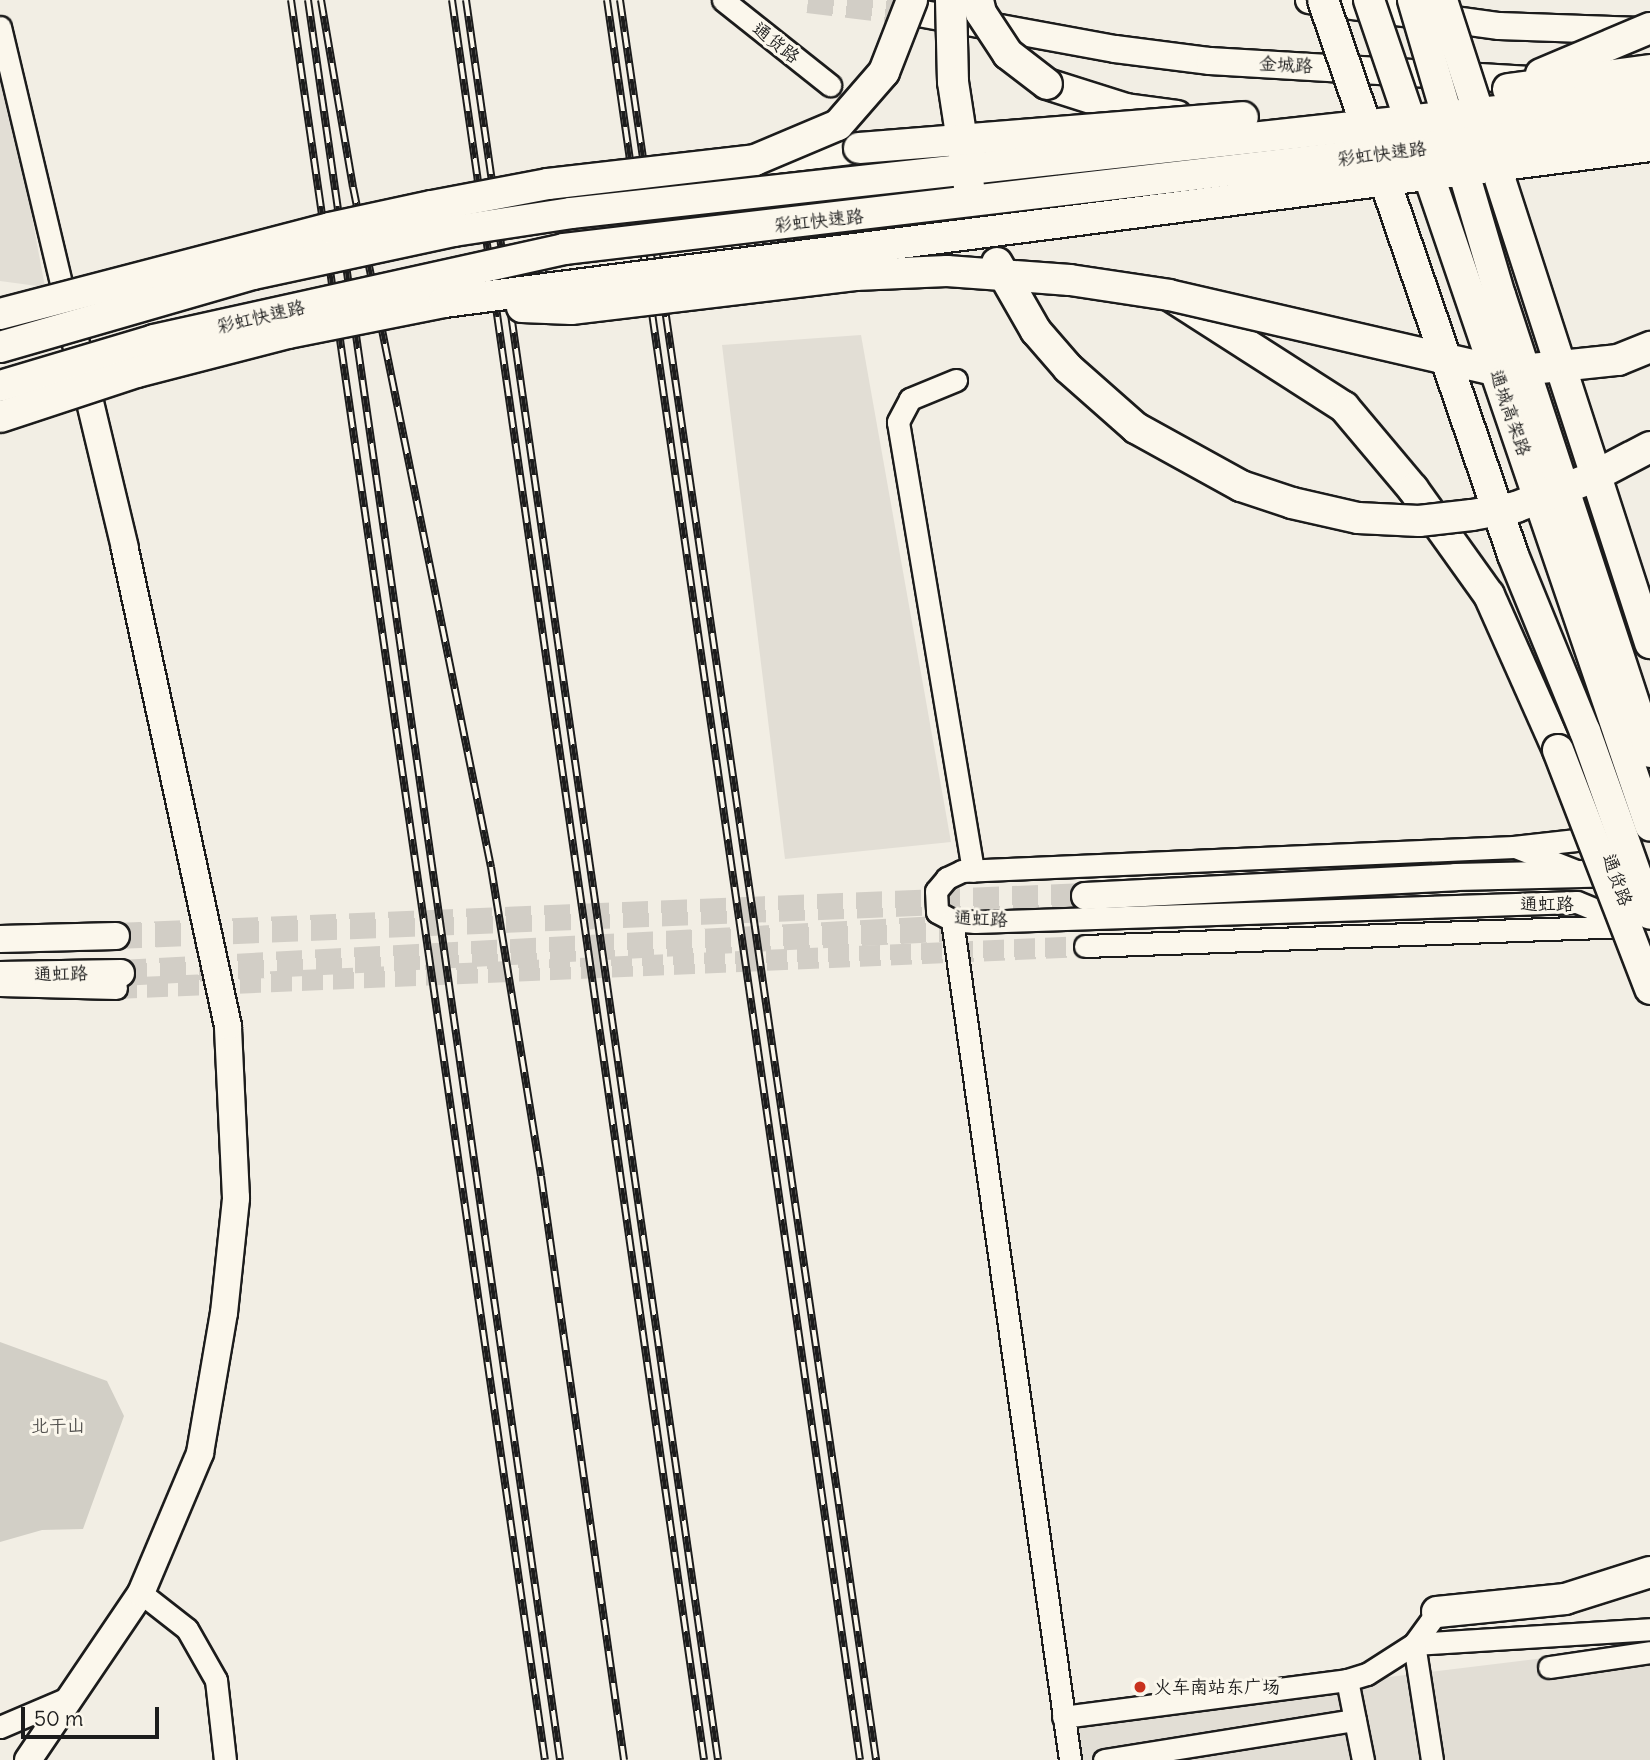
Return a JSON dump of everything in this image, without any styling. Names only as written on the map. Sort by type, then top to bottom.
[{"type":"highway","points":[[978,0],[1008,54],[1046,84],[1126,109],[1209,120]]},
{"type":"highway","points":[[1323,0],[1513,555],[1608,797],[1645,922]]},
{"type":"highway","name":"通城高架路","points":[[1369,0],[1650,825]]},
{"type":"highway","name":"通城高架路","points":[[1413,0],[1500,295],[1650,752]]},
{"type":"highway","points":[[1442,0],[1650,643]]},
{"type":"highway","points":[[755,160],[838,125],[935,8]]},
{"type":"highway","points":[[935,8],[953,82],[962,159],[976,216],[1010,290],[1036,331],[1068,368],[1136,428],[1184,458],[1241,486],[1292,503],[1359,518],[1419,521],[1516,507],[1589,480],[1650,447]]},
{"type":"highway","points":[[1505,90],[1650,30]]},
{"type":"highway","points":[[0,314],[330,228],[548,184],[755,160],[1209,120],[1505,90],[1650,70]]},
{"type":"highway","name":"彩虹快速路","points":[[0,347],[253,274],[416,239],[558,215],[1650,94]]},
{"type":"highway","name":"彩虹快速路","points":[[0,386],[154,340],[564,249],[1650,121]]},
{"type":"highway","points":[[0,417],[137,372],[276,336],[444,302],[1650,146]]},
{"type":"highway","points":[[444,302],[571,310],[855,275],[947,271],[1070,280],[1169,295],[1503,372],[1618,360],[1650,347]]},
{"type":"highway","points":[[1169,295],[1344,407],[1413,489],[1489,595],[1533,689],[1650,989]]},
{"type":"highway","points":[[1533,689],[1608,797]]},
{"type":"highway","points":[[1437,1612],[1565,1599],[1650,1572]]},
{"type":"main road","points":[[1308,0],[1500,26],[1650,30]]},
{"type":"main road","name":"金城路","points":[[935,8],[1115,49],[1210,61],[1584,83],[1650,94]]},
{"type":"main road","points":[[0,334],[69,314],[228,1026],[236,1198],[223,1313],[200,1453],[141,1593],[28,1760]]},
{"type":"main road","points":[[0,405],[85,384]]},
{"type":"main road","points":[[1606,840],[1650,772]]},
{"type":"main road","name":"通货路","points":[[1650,834],[1606,840],[1611,873],[1645,922],[1650,967]]},
{"type":"main road","name":"通虹路","points":[[1085,897],[1650,872]]},
{"type":"main road","name":"通虹路","points":[[0,939],[116,936]]},
{"type":"main road","name":"通虹路","points":[[0,975],[119,980]]},
{"type":"street","name":"通货路","points":[[723,0],[830,85]]},
{"type":"street","points":[[0,27],[69,314]]},
{"type":"street","points":[[956,380],[909,399],[898,422],[973,871]]},
{"type":"street","name":"通虹路","points":[[1606,840],[1514,847],[973,871],[947,878],[936,891],[937,912],[951,920],[1577,902],[1645,922]]},
{"type":"street","points":[[1514,847],[1585,874]]},
{"type":"street","points":[[951,920],[1070,1760]]},
{"type":"street","name":"通虹路","points":[[1084,946],[1645,922]]},
{"type":"street","name":"通虹路","points":[[0,985],[119,980]]},
{"type":"street","points":[[141,1593],[187,1629],[216,1680],[225,1760]]},
{"type":"street","points":[[1063,1717],[1347,1680],[1367,1674],[1414,1644],[1437,1612]]},
{"type":"street","points":[[1414,1644],[1650,1629]]},
{"type":"street","points":[[1414,1644],[1432,1760]]},
{"type":"street","points":[[1549,1667],[1650,1652]]},
{"type":"street","points":[[1347,1680],[1363,1760]]},
{"type":"street","points":[[0,1727],[70,1698]]},
{"type":"street","points":[[1104,1760],[1355,1720]]},
{"type":"shaded area","points":[[0,44],[45,287],[0,281]]},
{"type":"shaded area","points":[[861,335],[951,842],[785,859],[722,345]]},
{"type":"shaded area","points":[[1650,1645],[1650,1760],[1069,1760],[1063,1717]]},
{"type":"green space","name":"北干山","points":[[0,1342],[107,1381],[124,1416],[83,1529],[42,1530],[0,1542]]},
{"type":"tunnel","points":[[808,0],[924,14]]},
{"type":"tunnel","points":[[116,936],[1085,896]]},
{"type":"tunnel","points":[[121,973],[976,927]]},
{"type":"tunnel","points":[[116,988],[1085,946]]},
{"type":"railway","points":[[291,0],[545,1760]]},
{"type":"railway","points":[[308,0],[560,1760]]},
{"type":"railway","points":[[321,0],[353,187],[491,867],[541,1176],[624,1760]]},
{"type":"railway","points":[[452,0],[704,1760]]},
{"type":"railway","points":[[466,0],[718,1760]]},
{"type":"railway","points":[[607,0],[860,1760]]},
{"type":"railway","points":[[620,0],[876,1760]]},
{"type":"place","name":"火车南站东广场","points":[[1140,1687]]}]
